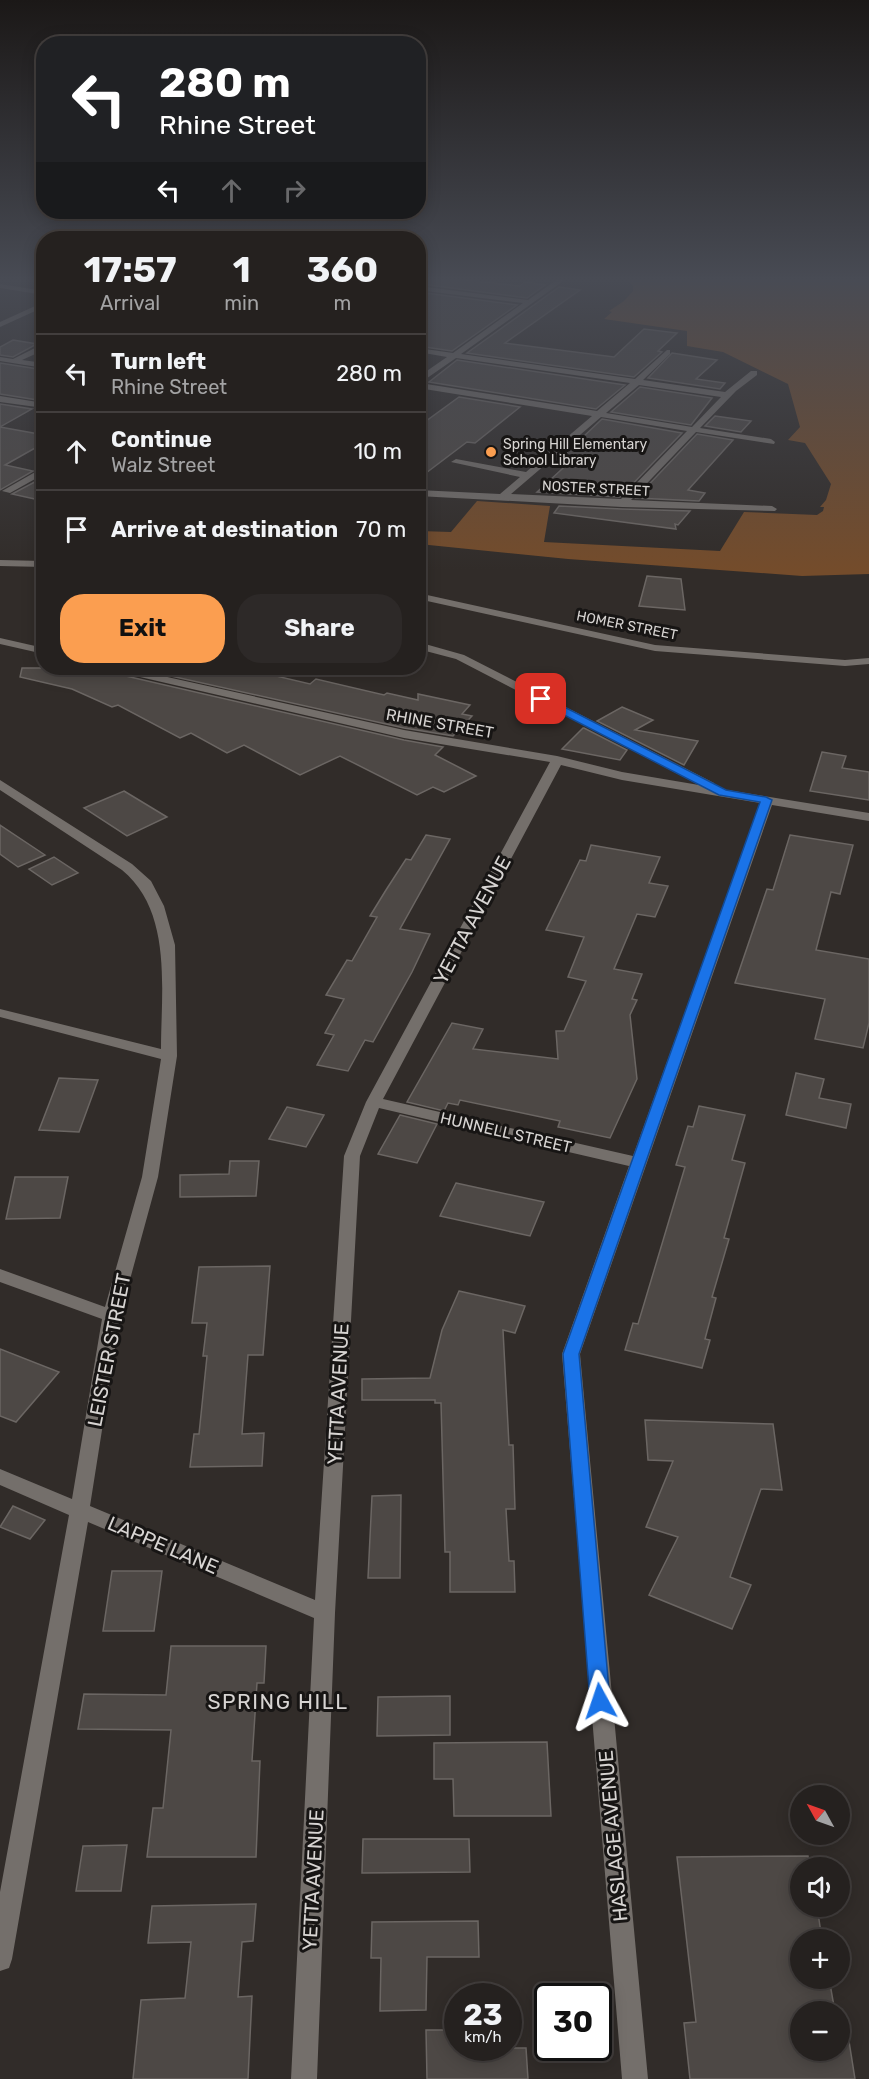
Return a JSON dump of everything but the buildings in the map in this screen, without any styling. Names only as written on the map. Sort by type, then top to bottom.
[{"type":"street","points":[[595,376],[730,392]]},
{"type":"street","points":[[502,497],[643,376]]},
{"type":"street","points":[[622,504],[730,392],[750,376]]},
{"type":"street","points":[[426,384],[771,442]]},
{"type":"street","points":[[0,405],[4,400],[36,405]]},
{"type":"street","points":[[456,462],[527,475]]},
{"type":"street","points":[[7,491],[36,475]]},
{"type":"street","name":"NOSTER STREET","points":[[426,493],[772,509]]},
{"type":"street","points":[[0,563],[36,564]]},
{"type":"street","name":"HOMER STREET","points":[[426,598],[655,648],[844,663],[869,661]]},
{"type":"street","points":[[0,641],[36,649]]},
{"type":"street","points":[[426,647],[460,657],[723,793]]},
{"type":"street","name":"RHINE STREET","points":[[144,675],[358,724],[557,760],[622,776],[869,817]]},
{"type":"street","name":"YETTA AVENUE","points":[[304,2079],[326,1613],[352,1156],[374,1102],[557,760]]},
{"type":"street","name":"LEISTER STREET","points":[[0,784],[127,867],[144,881],[157,906],[168,945],[169,1056],[150,1177],[111,1316],[80,1510],[0,1959]]},
{"type":"street","name":"HASLAGE AVENUE","points":[[635,2079],[571,1354],[766,800]]},
{"type":"street","points":[[0,1013],[169,1056]]},
{"type":"street","name":"HUNNELL STREET","points":[[374,1102],[638,1163]]},
{"type":"street","points":[[0,1275],[111,1316]]},
{"type":"street","name":"LAPPE LANE","points":[[0,1477],[326,1613]]},
{"type":"shaded area","points":[[772,376],[869,376],[869,574],[802,576],[568,559],[426,545],[426,531],[451,532],[477,501],[550,506],[544,542],[720,551],[744,512],[817,515],[823,511],[824,507],[820,507],[826,500],[831,484],[805,443],[788,440],[800,427],[788,384]]},
{"type":"place","name":"Spring Hill Elementary School Library","points":[[491,452]]},
{"type":"district","name":"SPRING HILL","points":[[278,1702]]},
{"type":"route","points":[[541,699],[723,793],[766,800],[571,1354],[600,1701]]}]
